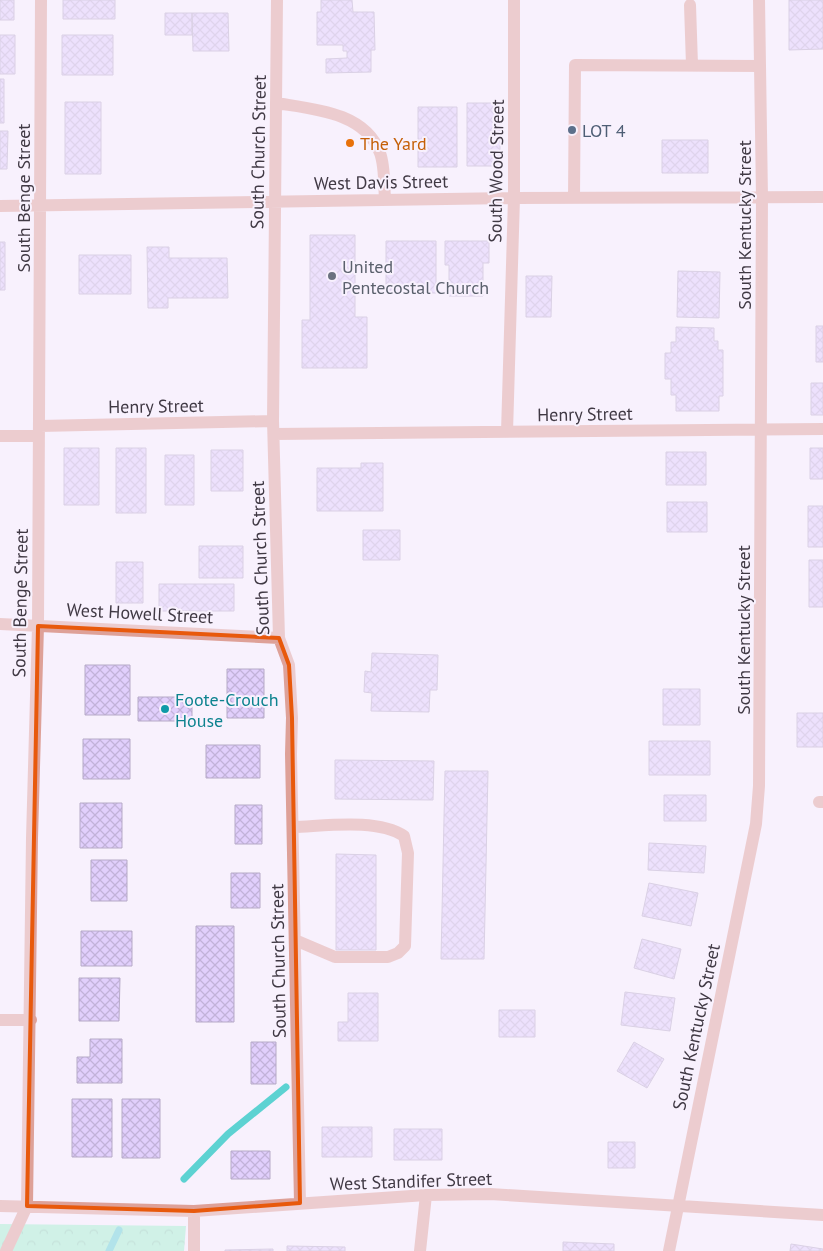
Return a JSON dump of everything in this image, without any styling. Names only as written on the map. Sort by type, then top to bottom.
[{"type":"street","name":"South Benge Street","points":[[27,1206],[32,838],[38,626],[41,0]]},
{"type":"street","name":"South Church Street","points":[[277,0],[273,420],[279,638],[289,665],[292,718],[300,1203]]},
{"type":"street","name":"South Wood Street","points":[[507,432],[514,198],[514,0]]},
{"type":"street","name":"South Kentucky Street","points":[[669,1251],[756,824],[759,786],[762,196],[759,0]]},
{"type":"street","points":[[690,5],[692,65]]},
{"type":"street","points":[[574,198],[575,65],[760,66]]},
{"type":"street","points":[[276,103],[322,110],[353,121],[369,136],[380,153],[385,200]]},
{"type":"street","name":"West Davis Street","points":[[0,206],[514,198],[823,197]]},
{"type":"street","name":"Henry Street","points":[[0,436],[39,431],[273,420]]},
{"type":"street","name":"Henry Street","points":[[274,434],[823,429]]},
{"type":"street","name":"West Howell Street","points":[[0,624],[279,638]]},
{"type":"street","points":[[293,827],[365,826],[392,828],[404,836],[408,853],[405,946],[398,953],[388,957],[335,957],[295,940]]},
{"type":"street","points":[[0,1020],[31,1020]]},
{"type":"street","name":"West Standifer Street","points":[[0,1206],[194,1210],[426,1195],[490,1194],[823,1214]]},
{"type":"street","points":[[420,1251],[426,1195]]},
{"type":"street","points":[[6,1251],[27,1206]]},
{"type":"street","points":[[194,1210],[194,1251]]},
{"type":"highlighted area","points":[[38,626],[279,638],[289,665],[292,718],[300,1203],[194,1211],[27,1206]]},
{"type":"green space","points":[[0,1224],[186,1226],[184,1251],[0,1251]]},
{"type":"building","points":[[0,0],[14,0],[14,20],[0,20]]},
{"type":"building","points":[[63,0],[115,0],[115,19],[63,19]]},
{"type":"building","points":[[321,0],[352,0],[353,12],[374,12],[375,50],[371,50],[371,72],[326,73],[326,59],[347,58],[347,51],[343,51],[343,45],[317,45],[317,12],[321,12]]},
{"type":"building","points":[[789,0],[823,0],[823,49],[789,50]]},
{"type":"building","points":[[165,13],[192,13],[192,35],[165,35]]},
{"type":"building","points":[[192,13],[228,13],[229,51],[193,51]]},
{"type":"building","points":[[0,35],[15,35],[15,74],[0,74]]},
{"type":"building","points":[[62,35],[113,35],[113,75],[62,75]]},
{"type":"building","points":[[0,79],[4,79],[4,123],[0,123]]},
{"type":"building","points":[[65,102],[101,102],[101,174],[65,174]]},
{"type":"building","points":[[467,103],[500,103],[500,166],[467,166]]},
{"type":"building","points":[[418,107],[457,107],[457,167],[418,167]]},
{"type":"building","points":[[0,131],[8,131],[7,169],[0,169]]},
{"type":"building","points":[[662,140],[708,140],[708,173],[662,173]]},
{"type":"building","name":"United Pentecostal Church","points":[[310,235],[355,235],[355,317],[367,317],[367,368],[302,368],[302,320],[310,320]]},
{"type":"building","points":[[386,241],[436,241],[436,293],[386,293]]},
{"type":"building","points":[[445,241],[489,241],[489,263],[483,263],[483,296],[449,296],[449,265],[445,265]]},
{"type":"building","points":[[0,242],[5,242],[5,290],[0,290]]},
{"type":"building","points":[[147,247],[169,247],[169,258],[227,258],[228,298],[168,298],[168,308],[148,308]]},
{"type":"building","points":[[79,255],[131,255],[131,294],[79,294]]},
{"type":"building","points":[[678,271],[720,272],[719,318],[677,317]]},
{"type":"building","points":[[526,276],[552,276],[551,317],[526,317]]},
{"type":"building","points":[[816,326],[823,326],[823,362],[816,362]]},
{"type":"building","points":[[676,327],[714,328],[714,341],[718,341],[718,350],[723,350],[723,396],[719,396],[719,411],[676,411],[676,395],[671,395],[671,379],[665,379],[665,353],[671,353],[671,342],[676,342]]},
{"type":"building","points":[[811,383],[823,383],[823,415],[811,415]]},
{"type":"building","points":[[64,448],[99,448],[99,505],[64,505]]},
{"type":"building","points":[[116,448],[146,448],[146,513],[116,513]]},
{"type":"building","points":[[810,448],[823,448],[823,479],[810,479]]},
{"type":"building","points":[[211,450],[243,450],[243,491],[211,491]]},
{"type":"building","points":[[666,452],[706,452],[706,485],[666,485]]},
{"type":"building","points":[[165,455],[194,455],[194,505],[165,505]]},
{"type":"building","points":[[361,463],[383,463],[383,511],[317,511],[317,468],[361,468]]},
{"type":"building","points":[[667,502],[707,502],[707,532],[667,532]]},
{"type":"building","points":[[808,506],[823,506],[823,547],[808,547]]},
{"type":"building","points":[[363,530],[400,530],[400,560],[363,560]]},
{"type":"building","points":[[199,546],[243,546],[243,578],[199,578]]},
{"type":"building","points":[[809,560],[823,560],[823,607],[809,607]]},
{"type":"building","points":[[116,562],[143,562],[143,603],[116,603]]},
{"type":"building","points":[[159,584],[234,584],[234,611],[159,611]]},
{"type":"building","points":[[372,653],[438,655],[437,690],[430,690],[429,712],[371,711],[372,693],[364,692],[365,671],[371,672]]},
{"type":"building","points":[[85,665],[130,665],[130,715],[85,715]]},
{"type":"building","points":[[227,669],[264,669],[264,718],[227,718]]},
{"type":"building","points":[[663,689],[700,689],[700,725],[663,725]]},
{"type":"building","name":"Foote-Crouch House","points":[[138,697],[192,697],[192,721],[138,721]]},
{"type":"building","points":[[797,713],[823,713],[823,747],[797,747]]},
{"type":"building","points":[[83,739],[130,739],[130,779],[83,779]]},
{"type":"building","points":[[649,741],[710,741],[710,775],[649,775]]},
{"type":"building","points":[[206,745],[260,745],[260,778],[206,778]]},
{"type":"building","points":[[335,760],[434,761],[433,800],[335,799]]},
{"type":"building","points":[[445,771],[488,771],[484,959],[441,959]]},
{"type":"building","points":[[664,795],[706,795],[706,821],[664,821]]},
{"type":"building","points":[[80,803],[122,803],[122,848],[80,848]]},
{"type":"building","points":[[235,805],[262,805],[262,844],[235,844]]},
{"type":"building","points":[[649,843],[706,846],[704,873],[648,870]]},
{"type":"building","points":[[336,854],[376,855],[376,950],[336,950]]},
{"type":"building","points":[[91,860],[127,860],[127,901],[91,901]]},
{"type":"building","points":[[231,873],[260,873],[260,908],[231,908]]},
{"type":"building","points":[[649,883],[698,893],[691,926],[642,916]]},
{"type":"building","points":[[196,926],[234,926],[234,1022],[196,1022]]},
{"type":"building","points":[[81,931],[132,931],[132,966],[81,966]]},
{"type":"building","points":[[642,939],[681,949],[674,979],[634,968]]},
{"type":"building","points":[[79,978],[120,978],[119,1021],[79,1021]]},
{"type":"building","points":[[625,992],[675,998],[670,1031],[621,1025]]},
{"type":"building","points":[[348,993],[378,993],[378,1041],[338,1041],[338,1022],[348,1022]]},
{"type":"building","points":[[499,1010],[535,1010],[535,1037],[499,1037]]},
{"type":"building","points":[[90,1039],[122,1039],[122,1083],[77,1083],[77,1057],[90,1057]]},
{"type":"building","points":[[251,1042],[276,1042],[276,1084],[251,1084]]},
{"type":"building","points":[[634,1042],[664,1059],[647,1088],[617,1071]]},
{"type":"building","points":[[72,1099],[112,1099],[112,1157],[72,1157]]},
{"type":"building","points":[[122,1099],[160,1099],[160,1158],[122,1158]]},
{"type":"building","points":[[322,1127],[372,1127],[372,1157],[322,1157]]},
{"type":"building","points":[[394,1129],[442,1129],[442,1160],[394,1160]]},
{"type":"building","points":[[608,1142],[635,1142],[635,1168],[608,1168]]},
{"type":"building","points":[[231,1151],[270,1151],[270,1179],[231,1179]]},
{"type":"building","points":[[563,1242],[614,1244],[614,1251],[563,1251]]},
{"type":"building","points":[[791,1244],[823,1249],[823,1251],[790,1251]]},
{"type":"building","points":[[287,1246],[345,1247],[345,1251],[287,1251]]},
{"type":"building","points":[[273,1249],[273,1251],[225,1251],[225,1250]]},
{"type":"waterway","points":[[184,1179],[228,1134],[286,1087]]},
{"type":"waterway","points":[[109,1251],[119,1230]]},
{"type":"place","name":"LOT 4","points":[[572,130]]},
{"type":"place","name":"The Yard","points":[[350,143]]},
{"type":"place","name":"United Pentecostal Church","points":[[332,276]]},
{"type":"place","name":"Foote-Crouch House","points":[[165,709]]}]
